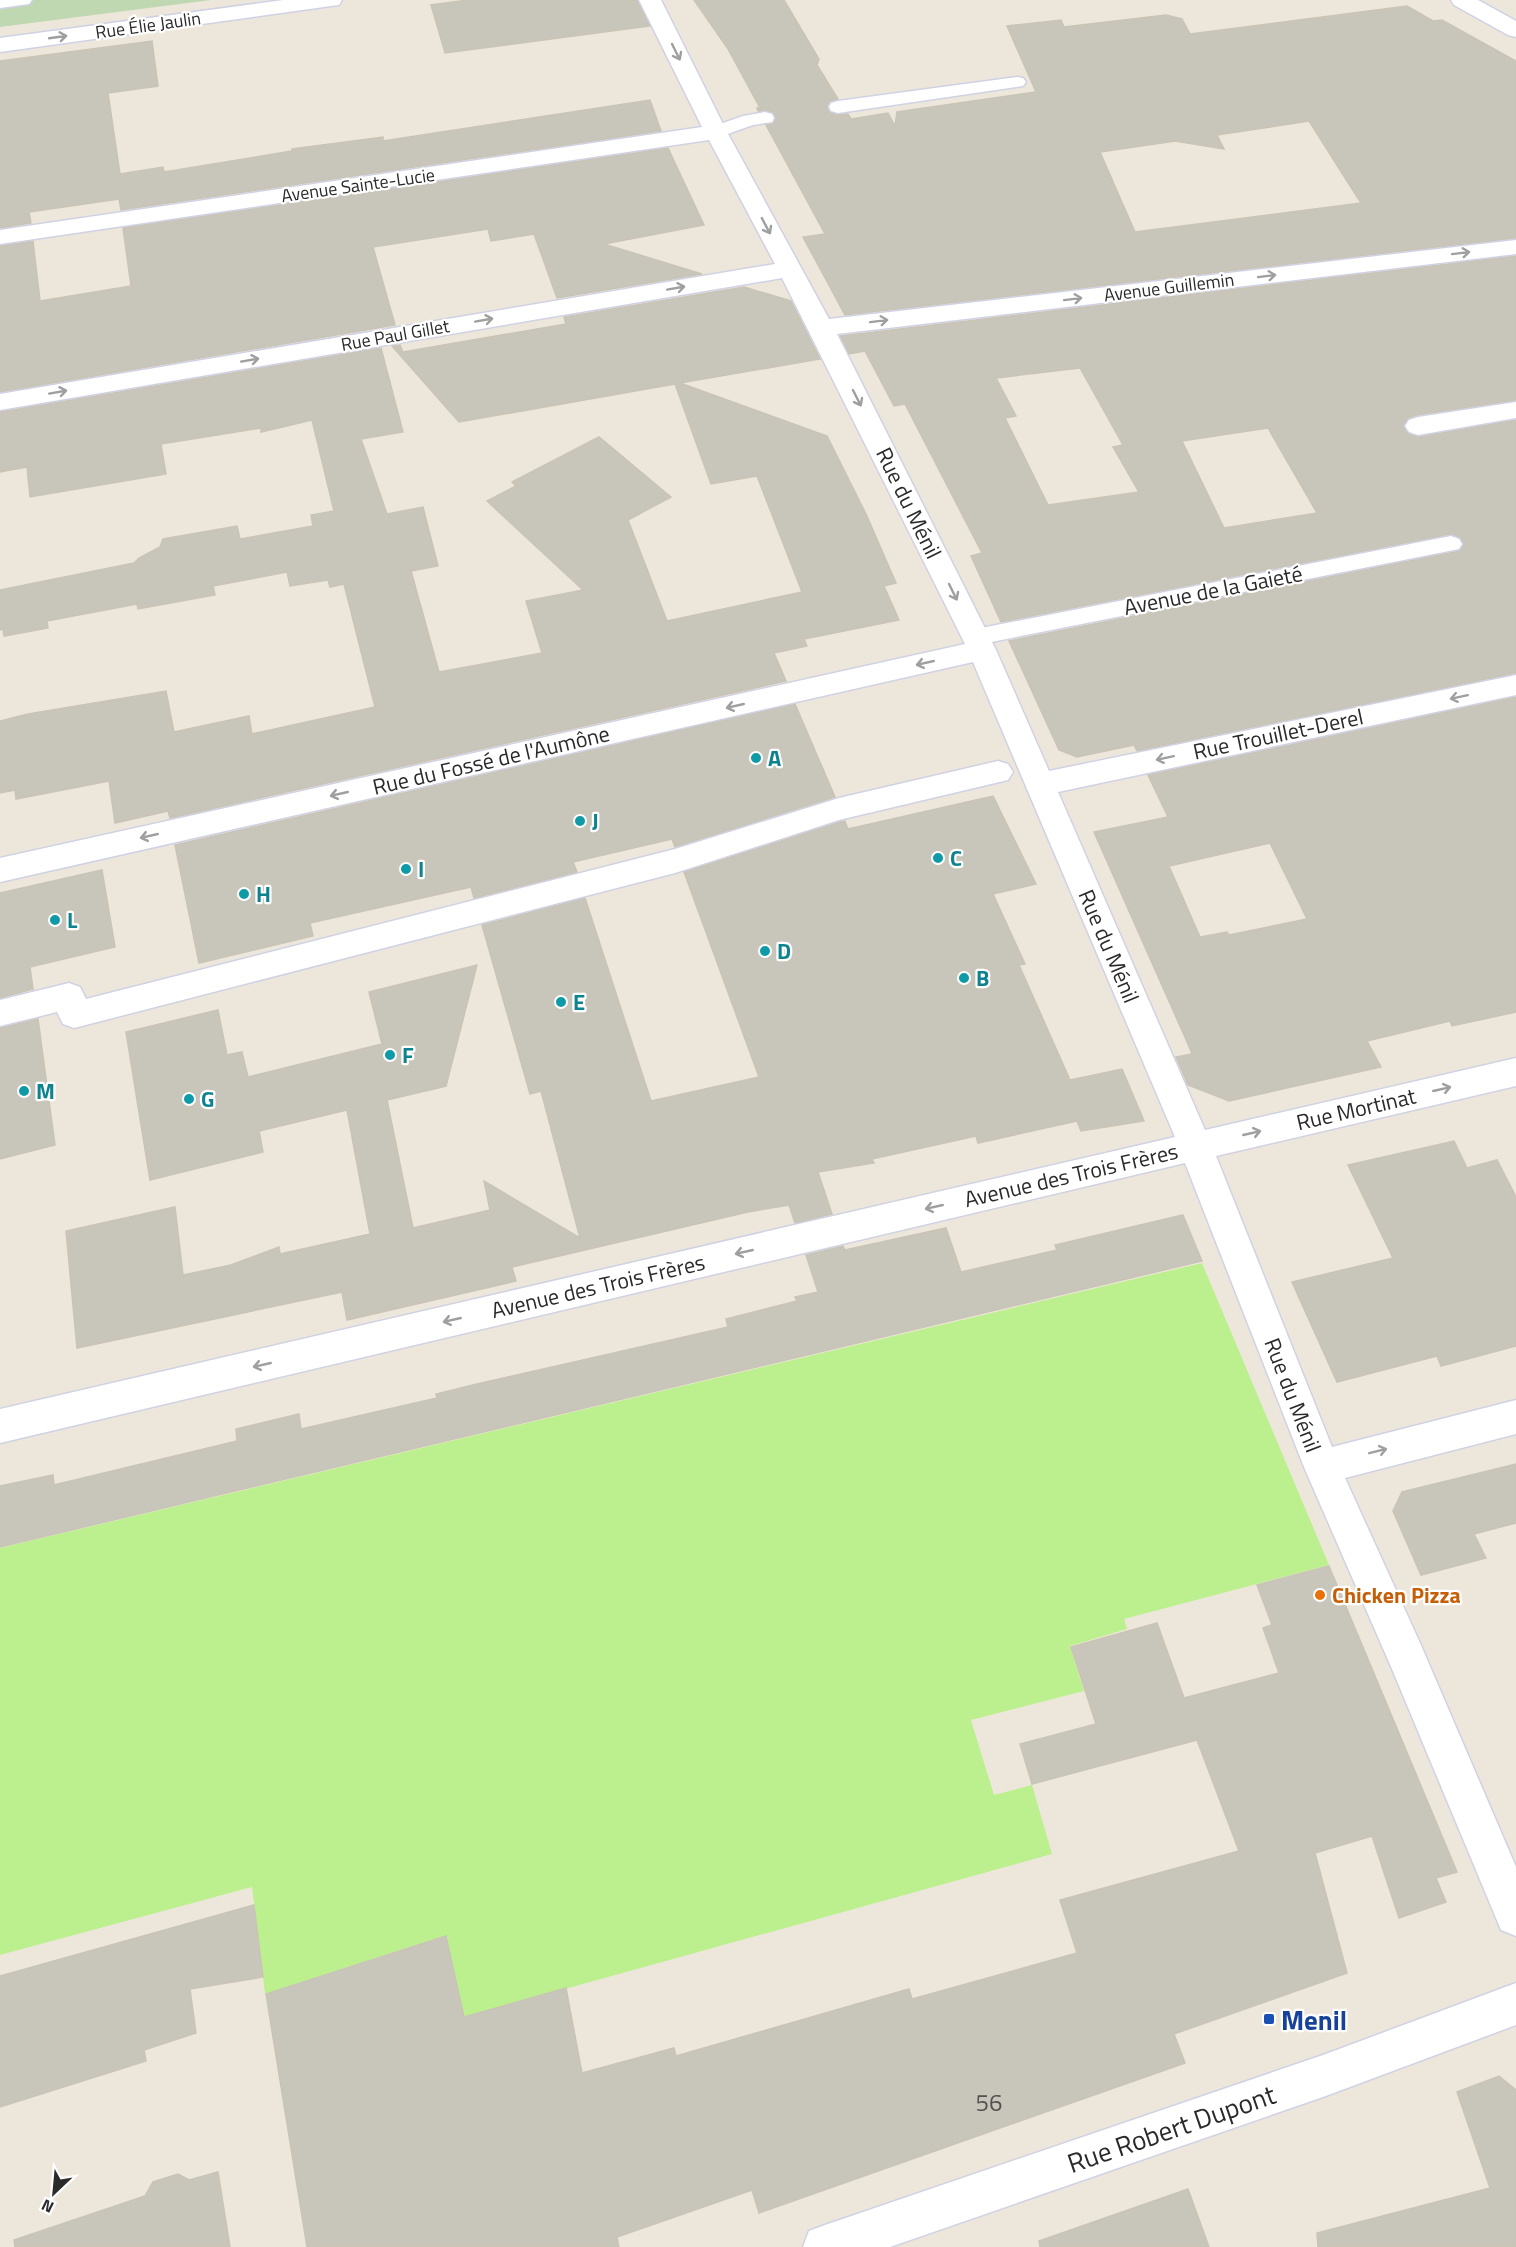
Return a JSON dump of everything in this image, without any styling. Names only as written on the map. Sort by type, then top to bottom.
[{"type":"street","name":"Rue Élie Jaulin","points":[[0,45],[331,0]]},
{"type":"street","name":"Rue du Ménil","points":[[650,0],[716,132],[821,328],[979,643],[1196,1146],[1322,1467],[1406,1656],[1516,1915]]},
{"type":"street","points":[[1462,0],[1516,30]]},
{"type":"street","name":"Avenue Sainte-Lucie","points":[[0,237],[716,132]]},
{"type":"street","name":"Avenue Guillemin","points":[[821,328],[1516,247]]},
{"type":"street","name":"Rue Paul Gillet","points":[[0,402],[789,269]]},
{"type":"street","points":[[1418,426],[1516,410]]},
{"type":"street","name":"Rue du Fossé de l'Aumône","points":[[0,870],[979,643]]},
{"type":"street","name":"Rue Trouillet-Derel","points":[[1040,784],[1516,685]]},
{"type":"street","points":[[0,1013],[69,996],[74,1014],[675,861],[839,808],[998,772]]},
{"type":"street","name":"Rue Mortinat","points":[[1196,1146],[1516,1072]]},
{"type":"street","name":"Avenue des Trois Frères","points":[[0,1426],[1196,1146]]},
{"type":"street","points":[[1322,1467],[1516,1417]]},
{"type":"street","name":"Rue Robert Dupont","points":[[825,2247],[1323,2076],[1516,2004]]},
{"type":"lane","points":[[0,3],[23,0]]},
{"type":"lane","points":[[838,107],[1017,82]]},
{"type":"lane","points":[[716,132],[750,120],[765,118]]},
{"type":"lane","name":"Avenue de la Gaieté","points":[[979,643],[1451,544]]},
{"type":"green space","points":[[0,0],[211,0],[0,27]]},
{"type":"green space","points":[[1202,1263],[1329,1565],[1124,1619],[1127,1629],[1070,1646],[1084,1691],[971,1720],[994,1795],[1032,1785],[1052,1854],[464,2017],[447,1941],[441,1937],[265,1994],[252,1887],[0,1955],[0,1548]]},
{"type":"building","points":[[468,0],[637,0],[650,26],[445,53],[431,5]]},
{"type":"building","points":[[694,0],[784,0],[819,59],[817,65],[838,99],[829,102],[827,106],[829,112],[837,115],[848,114],[851,119],[888,113],[895,126],[897,112],[1036,92],[1007,26],[1061,20],[1064,27],[1166,15],[1182,19],[1190,34],[1407,6],[1433,21],[1442,20],[1516,61],[1516,238],[845,315],[803,237],[825,234],[766,125],[774,123],[776,117],[773,112],[758,111],[757,108],[760,108],[728,49]],"holes":[[[1309,121],[1361,203],[1135,232],[1100,152],[1175,141],[1224,149],[1217,135]]]},
{"type":"building","points":[[152,41],[158,86],[108,93],[120,174],[163,167],[164,172],[292,151],[292,149],[383,137],[383,141],[650,100],[661,131],[121,210],[119,199],[29,212],[31,223],[0,228],[0,61]]},
{"type":"building","points":[[668,148],[704,225],[604,244],[702,274],[557,298],[534,234],[491,241],[488,229],[373,247],[395,325],[0,392],[0,246],[33,241],[40,301],[131,286],[123,228]]},
{"type":"building","points":[[1516,256],[1516,400],[1418,415],[1408,418],[1403,425],[1407,433],[1418,437],[1516,420],[1516,673],[1137,751],[1134,745],[1077,757],[1059,750],[1009,641],[1459,551],[1464,545],[1461,538],[1451,534],[1001,622],[971,556],[982,553],[905,404],[894,406],[865,351],[849,354],[840,336]],"holes":[[[1080,368],[1123,445],[1113,447],[1139,492],[1048,505],[1005,418],[1016,416],[996,378]],[[1268,428],[1317,513],[1224,528],[1182,441]]]},
{"type":"building","points":[[744,287],[791,301],[820,359],[680,383],[827,436],[866,514],[896,583],[884,586],[899,620],[804,639],[807,646],[774,653],[786,681],[170,818],[168,811],[115,823],[109,781],[16,799],[15,790],[0,793],[0,721],[28,714],[166,691],[174,732],[249,716],[252,734],[375,707],[344,584],[330,587],[328,580],[290,586],[287,572],[213,586],[215,595],[138,609],[137,604],[47,621],[48,628],[4,636],[3,629],[0,630],[0,590],[134,563],[160,547],[163,539],[237,526],[240,539],[313,526],[311,515],[334,511],[312,420],[261,432],[261,428],[161,444],[166,474],[30,497],[27,467],[0,472],[0,412],[381,348],[403,432],[361,439],[387,514],[423,507],[438,566],[411,571],[439,672],[542,653],[526,601],[583,590],[487,501],[516,486],[512,482],[599,437],[671,497],[628,520],[667,621],[802,592],[757,476],[711,484],[675,384],[459,422],[392,346],[400,345],[403,352],[566,324],[564,317]]},
{"type":"building","points":[[1516,697],[1516,1012],[1452,1026],[1450,1021],[1367,1041],[1381,1067],[1229,1101],[1188,1085],[1176,1057],[1192,1054],[1094,832],[1168,817],[1148,775]],"holes":[[[1270,843],[1307,919],[1229,935],[1227,932],[1200,937],[1169,866]]]},
{"type":"building","points":[[795,704],[835,797],[675,847],[672,839],[573,862],[577,872],[474,898],[471,887],[310,923],[313,936],[199,963],[175,845]]},
{"type":"building","points":[[993,796],[1036,884],[993,894],[1025,964],[1019,965],[1070,1080],[1122,1069],[1144,1121],[1081,1131],[1077,1121],[978,1143],[976,1136],[872,1159],[874,1163],[818,1172],[832,1214],[795,1223],[789,1205],[748,1212],[512,1267],[516,1281],[347,1320],[342,1292],[77,1348],[66,1231],[175,1207],[183,1275],[231,1265],[279,1247],[280,1254],[370,1234],[347,1110],[259,1131],[263,1152],[150,1180],[126,1032],[218,1010],[227,1055],[242,1052],[248,1077],[382,1044],[369,992],[477,965],[446,1086],[387,1100],[413,1228],[490,1210],[484,1181],[580,1238],[541,1091],[530,1094],[482,925],[585,898],[651,1101],[759,1077],[684,872],[840,822],[845,821],[848,829]]},
{"type":"building","name":"L","points":[[102,870],[115,947],[30,967],[33,989],[0,998],[0,893]]},
{"type":"building","name":"M","points":[[38,1019],[55,1145],[0,1159],[0,1028]]},
{"type":"building","points":[[1454,1141],[1467,1168],[1497,1160],[1516,1197],[1516,1346],[1441,1366],[1437,1356],[1337,1382],[1292,1282],[1393,1258],[1348,1165]]},
{"type":"building","points":[[1183,1215],[1202,1261],[0,1547],[0,1486],[53,1475],[54,1485],[237,1441],[236,1429],[299,1414],[301,1429],[437,1398],[436,1394],[477,1384],[728,1327],[726,1319],[797,1301],[795,1297],[818,1292],[806,1255],[843,1246],[845,1250],[946,1228],[961,1272],[1057,1250],[1055,1245]]},
{"type":"building","points":[[1516,1464],[1516,1523],[1474,1534],[1486,1558],[1421,1575],[1393,1511],[1402,1492]]},
{"type":"building","points":[[1329,1566],[1457,1872],[1436,1878],[1446,1902],[1399,1918],[1372,1836],[1315,1853],[1347,1973],[1174,2034],[1185,2063],[759,2213],[752,2190],[617,2237],[619,2247],[307,2247],[266,1994],[446,1936],[464,2017],[566,1988],[582,2073],[674,2048],[676,2056],[909,1989],[912,1999],[1077,1953],[1060,1900],[1239,1851],[1197,1740],[1032,1784],[1020,1744],[1096,1724],[1071,1647],[1157,1623],[1184,1698],[1279,1673],[1263,1628],[1272,1625],[1257,1585]]},
{"type":"building","points":[[254,1905],[263,1977],[190,1989],[196,2033],[144,2050],[146,2061],[0,2107],[0,1976]]},
{"type":"building","points":[[1499,2076],[1516,2090],[1516,2247],[1318,2247],[1317,2233],[1490,2188],[1457,2092]]},
{"type":"building","points":[[218,2172],[230,2247],[15,2247],[14,2240],[145,2196],[153,2182],[178,2174],[189,2180]]},
{"type":"building","points":[[1188,2189],[1209,2247],[1040,2247],[1039,2241]]},
{"type":"place","name":"A","points":[[756,758]]},
{"type":"place","name":"J","points":[[580,821]]},
{"type":"place","name":"C","points":[[938,858]]},
{"type":"place","name":"I","points":[[406,869]]},
{"type":"place","name":"H","points":[[244,894]]},
{"type":"place","name":"L","points":[[55,920]]},
{"type":"place","name":"D","points":[[765,951]]},
{"type":"place","name":"B","points":[[964,978]]},
{"type":"place","name":"E","points":[[561,1002]]},
{"type":"place","name":"F","points":[[390,1055]]},
{"type":"place","name":"M","points":[[24,1091]]},
{"type":"place","name":"G","points":[[189,1099]]},
{"type":"place","name":"Chicken Pizza","points":[[1320,1595]]},
{"type":"place","name":"Menil","points":[[1269,2019]]}]
